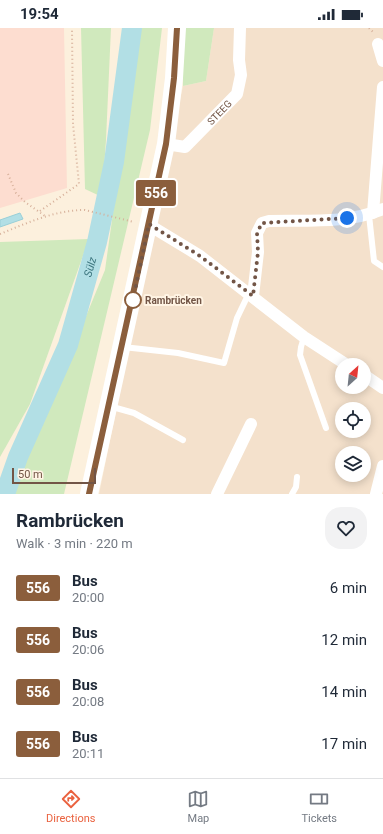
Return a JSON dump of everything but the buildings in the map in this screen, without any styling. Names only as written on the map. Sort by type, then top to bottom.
[{"type":"main road","points":[[89,494],[122,347],[143,224],[166,144],[174,78],[177,28]]},
{"type":"street","name":"STEEG","points":[[166,144],[185,147],[237,94],[241,75],[239,60],[240,28]]},
{"type":"street","points":[[378,44],[383,61]]},
{"type":"street","points":[[251,294],[258,252],[257,233],[262,223],[269,221],[333,220],[375,212],[383,87]]},
{"type":"street","points":[[143,224],[200,256],[251,294],[304,337],[336,358]]},
{"type":"street","points":[[371,380],[383,388]]},
{"type":"street","points":[[216,494],[250,424]]},
{"type":"street","points":[[376,494],[383,466]]},
{"type":"lane","points":[[375,212],[374,261],[383,267]]},
{"type":"lane","points":[[122,347],[178,353],[224,363],[237,318],[251,294]]},
{"type":"lane","points":[[304,337],[300,347],[300,355],[326,428]]},
{"type":"lane","points":[[109,406],[134,413],[183,440]]},
{"type":"lane","points":[[292,494],[296,487],[297,477]]},
{"type":"path","points":[[40,211],[79,184],[73,124],[72,28]]},
{"type":"path","points":[[8,174],[16,193],[25,202],[40,211],[45,216]]},
{"type":"path","points":[[0,234],[45,216],[85,210],[143,224]]},
{"type":"shaded area","points":[[0,28],[64,28],[67,188],[0,208]]},
{"type":"shaded area","points":[[214,28],[383,28],[383,494],[99,494],[183,86],[206,81]]},
{"type":"green space","points":[[81,28],[111,28],[102,197],[85,189]]},
{"type":"green space","points":[[133,28],[162,28],[150,130],[64,494],[5,494],[50,404],[105,270],[122,149]]},
{"type":"green space","points":[[182,28],[214,28],[206,81],[183,86]]},
{"type":"green space","points":[[89,239],[30,404],[0,457],[0,242]]},
{"type":"water","points":[[20,213],[23,219],[0,227],[0,220]]},
{"type":"waterway","name":"Sülz","points":[[5,494],[18,457],[68,345],[97,242],[114,162],[132,28]]},
{"type":"bus line","name":"556","points":[[89,494],[166,144],[171,110],[177,28]]},
{"type":"place","name":"Rambrücken","points":[[133,300]]},
{"type":"route","points":[[133,300],[149,224],[158,228],[200,256],[253,296],[258,252],[257,233],[258,227],[262,223],[269,221],[333,220],[347,218]]}]
